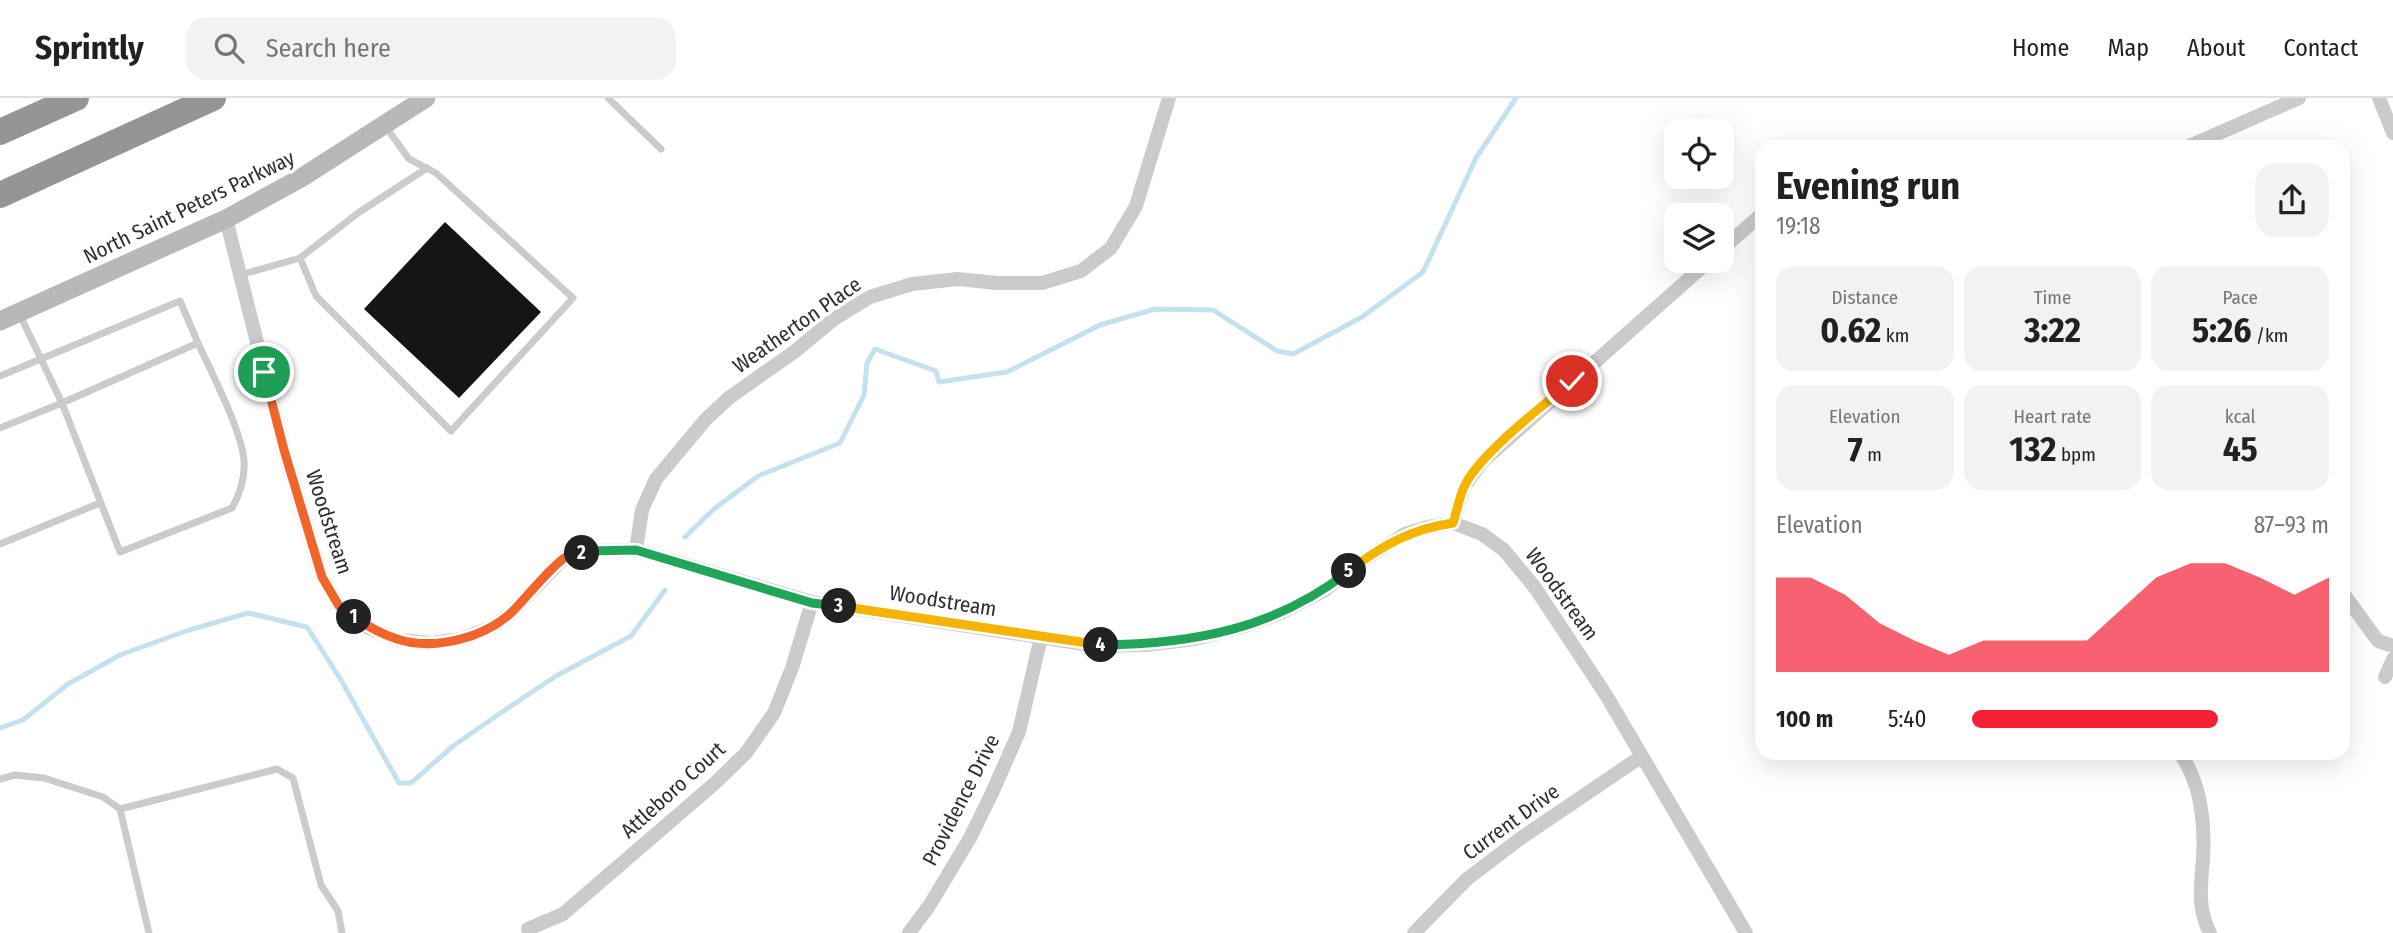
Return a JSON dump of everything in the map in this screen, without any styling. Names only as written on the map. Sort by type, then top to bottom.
[{"type":"highway","points":[[0,132],[76,98]]},
{"type":"highway","points":[[0,195],[213,98]]},
{"type":"highway","points":[[0,211],[72,163]]},
{"type":"main road","name":"North Saint Peters Parkway","points":[[0,321],[226,219],[301,178],[426,98]]},
{"type":"street","name":"Weatherton Place","points":[[636,550],[642,510],[656,480],[706,419],[730,397],[843,314],[870,297],[912,284],[958,279],[997,284],[1042,283],[1081,271],[1111,248],[1136,206],[1170,98]]},
{"type":"street","points":[[2203,140],[2299,98]]},
{"type":"street","points":[[2379,98],[2393,133]]},
{"type":"street","name":"Woodstream","points":[[226,219],[284,450],[322,577],[339,606],[369,628],[399,640],[432,643],[461,639],[492,627],[510,614],[565,557],[590,551],[636,550],[812,603],[1097,646],[1146,645],[1195,639],[1242,627],[1281,613],[1325,590],[1362,561],[1405,534],[1453,523],[1482,534],[1504,551],[1536,589],[1573,642],[1746,933]]},
{"type":"street","points":[[1734,238],[1755,220]]},
{"type":"street","points":[[1453,523],[1464,487],[1482,462],[1695,273]]},
{"type":"street","name":"Attleboro Court","points":[[528,929],[563,914],[714,784],[746,753],[774,713],[792,668],[812,603]]},
{"type":"street","points":[[2350,603],[2378,641],[2393,646]]},
{"type":"street","name":"Providence Drive","points":[[909,933],[929,906],[970,838],[992,793],[1019,732],[1041,637]]},
{"type":"street","points":[[2385,677],[2393,659]]},
{"type":"street","name":"Current Drive","points":[[1414,933],[1467,879],[1521,838],[1642,756]]},
{"type":"street","points":[[2183,760],[2192,777],[2203,817],[2200,893],[2210,933]]},
{"type":"lane","points":[[608,98],[661,149]]},
{"type":"lane","points":[[300,258],[316,296],[451,431],[573,298],[436,173],[409,159],[385,125]]},
{"type":"lane","points":[[239,275],[300,258],[358,212],[427,168]]},
{"type":"lane","points":[[0,376],[41,358],[180,301],[239,438],[244,460],[239,495],[232,508],[120,552],[62,403],[41,358],[19,313]]},
{"type":"lane","points":[[0,428],[198,343]]},
{"type":"lane","points":[[0,544],[100,503]]},
{"type":"lane","points":[[120,809],[277,769],[284,771],[293,778],[321,885],[338,911],[342,933]]},
{"type":"lane","points":[[0,779],[15,775],[44,778],[103,797],[120,809],[149,933]]},
{"type":"building","points":[[445,222],[541,312],[459,398],[364,309]]},
{"type":"waterway","points":[[685,537],[714,509],[758,476],[840,443],[864,395],[867,363],[875,349],[936,371],[939,382],[1007,372],[1100,325],[1155,309],[1213,310],[1277,351],[1293,354],[1362,317],[1423,272],[1476,158],[1516,98]]},
{"type":"waterway","points":[[0,728],[23,720],[68,684],[120,655],[186,631],[248,613],[307,627],[341,680],[399,783],[411,783],[453,746],[502,712],[556,676],[631,636],[665,590]]},
{"type":"route","points":[[264,372],[322,577],[339,606],[369,628],[399,640],[432,643],[461,639],[492,627],[510,614],[565,557],[590,551],[636,550],[812,603],[1097,646],[1146,645],[1195,639],[1242,627],[1281,613],[1325,590],[1362,561],[1405,534],[1453,523],[1464,487],[1471,475],[1503,441],[1572,381]]}]
